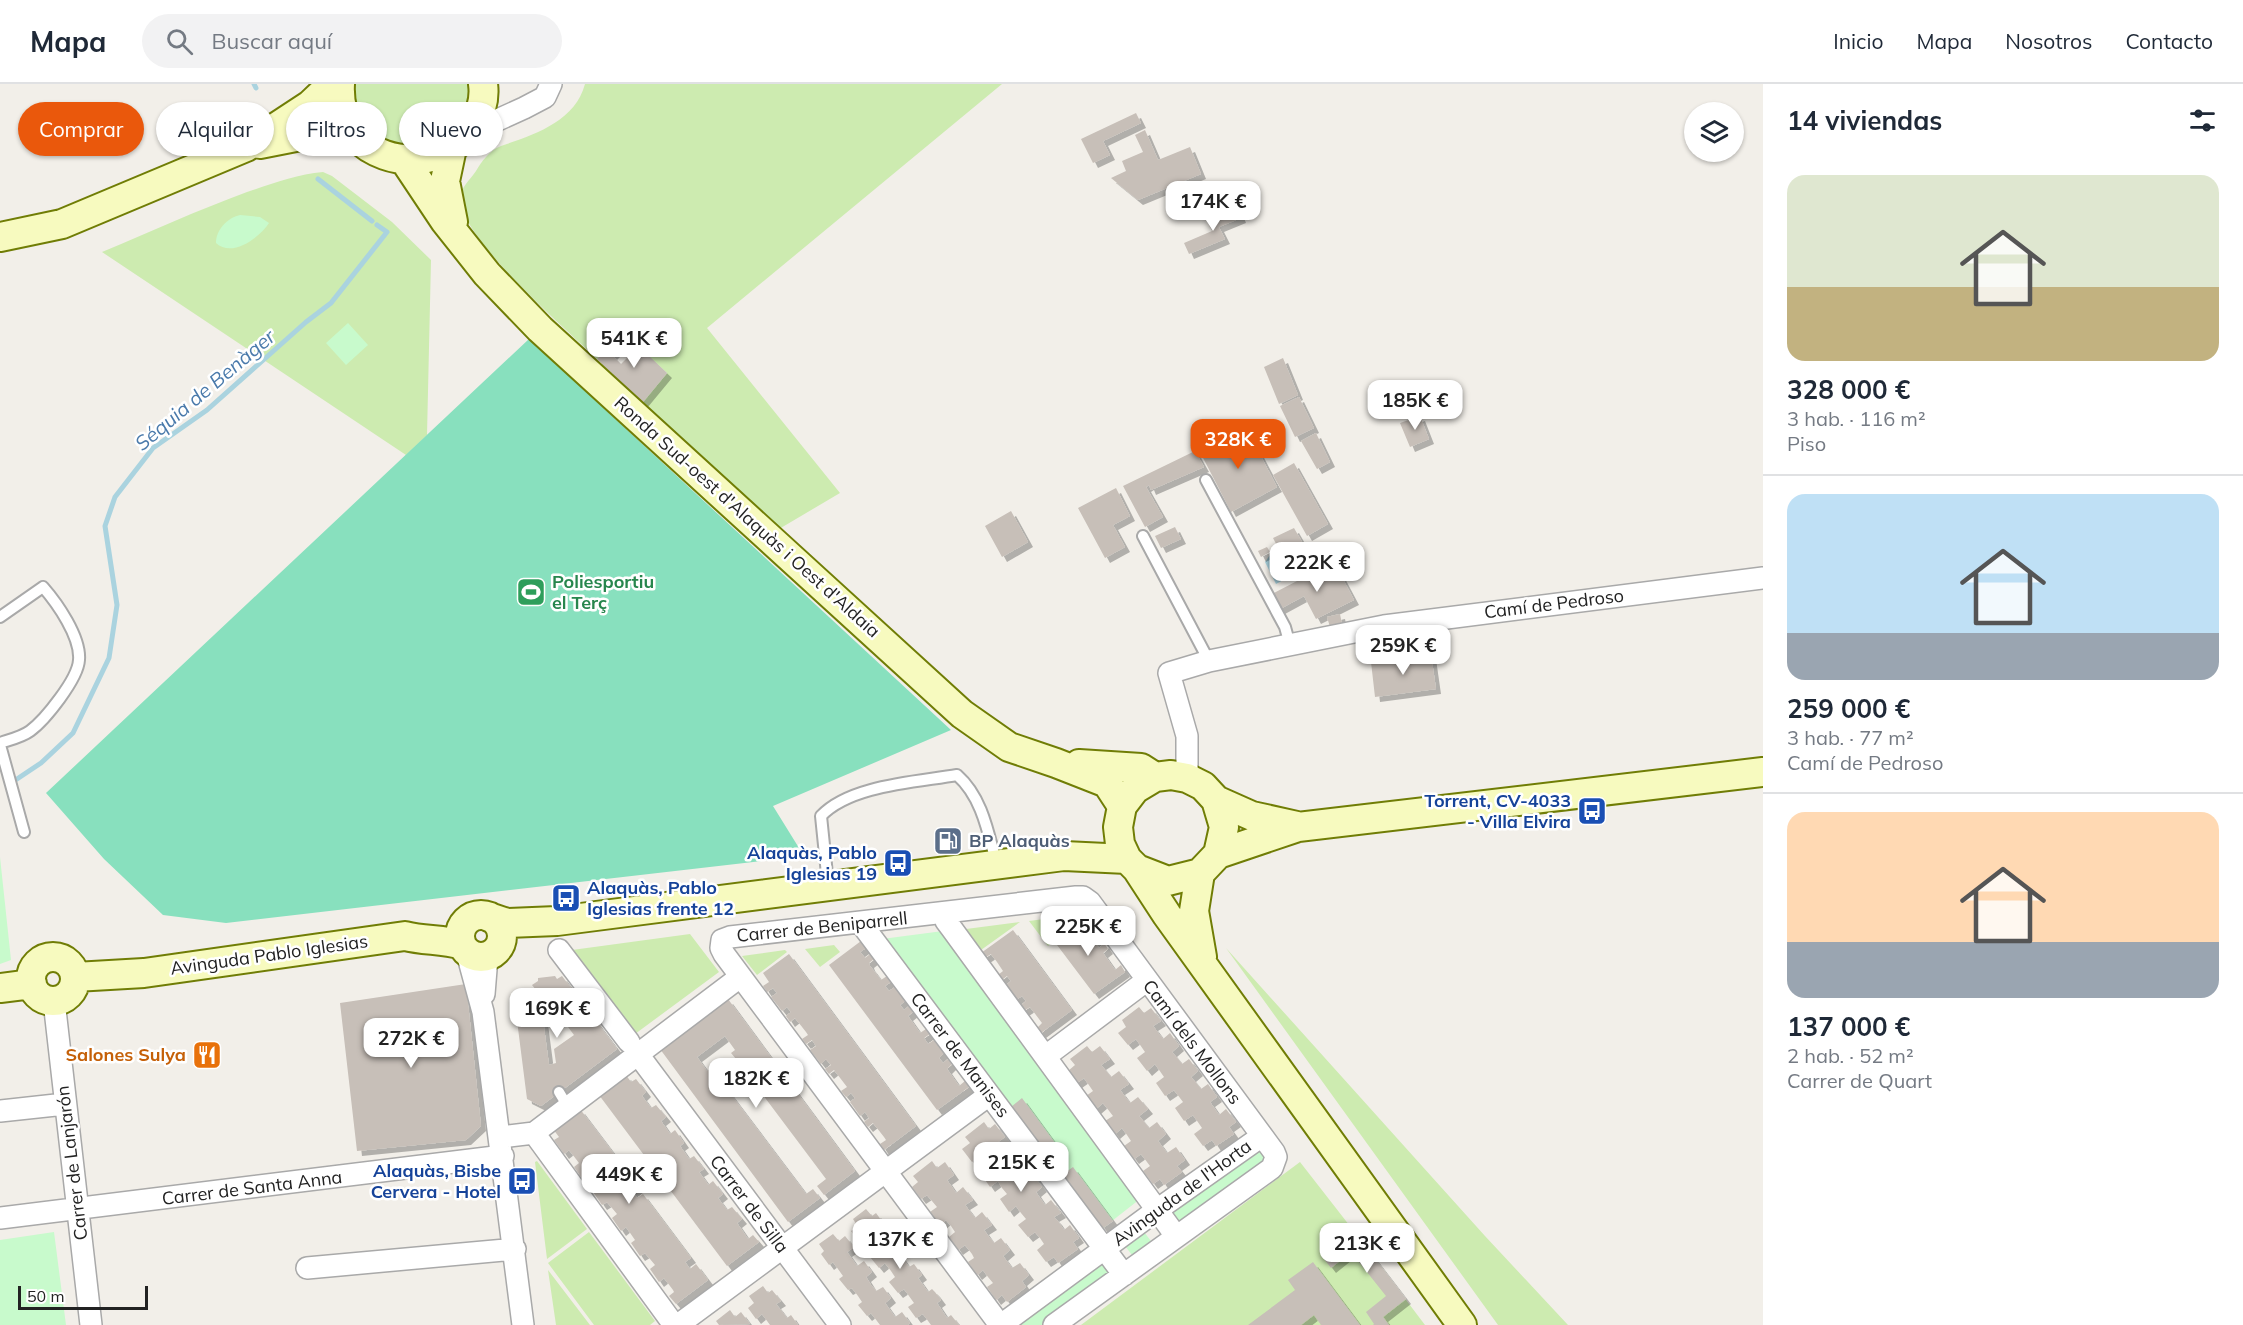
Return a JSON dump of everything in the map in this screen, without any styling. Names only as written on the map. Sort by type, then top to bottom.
[{"type":"main road","points":[[274,129],[310,105],[332,84]]},
{"type":"main road","points":[[340,84],[341,102]]},
{"type":"main road","name":"Ronda Sud-oest d'Alaquàs i Oest d'Aldaia","points":[[482,102],[484,87]]},
{"type":"main road","points":[[0,237],[62,224],[224,156]]},
{"type":"main road","points":[[385,156],[405,161],[430,159],[435,156]]},
{"type":"main road","name":"Ronda Sud-oest d'Alaquàs i Oest d'Aldaia","points":[[453,156],[447,167],[446,192],[451,218],[461,240]]},
{"type":"main road","name":"Ronda Sud-oest d'Alaquàs i Oest d'Aldaia","points":[[405,161],[487,274],[540,329],[962,714],[1009,747],[1107,783],[1120,817]]},
{"type":"main road","name":"Ronda Sud-oest d'Alaquàs i Oest d'Aldaia","points":[[1056,763],[1141,768],[1155,777]]},
{"type":"main road","points":[[480,938],[534,920],[557,921],[1064,856],[1132,864],[1168,882],[1298,827],[1763,771]]},
{"type":"main road","points":[[1064,856],[1120,817],[1135,789],[1155,777],[1171,775],[1187,778],[1203,786],[1216,800],[1252,816],[1298,827]]},
{"type":"main road","points":[[1204,964],[1194,911],[1209,863],[1224,827],[1216,800]]},
{"type":"main road","points":[[1120,817],[1120,844],[1132,864],[1462,1325]]},
{"type":"main road","name":"Avinguda Pablo Iglesias","points":[[75,977],[144,973],[405,936],[430,941],[480,938]]},
{"type":"main road","points":[[0,988],[43,993],[62,999],[70,994],[75,977],[71,966],[62,959],[50,958],[39,963],[34,969],[43,993]]},
{"type":"street","points":[[503,119],[545,97],[551,84]]},
{"type":"street","points":[[484,87],[503,102],[524,108]]},
{"type":"street","name":"Camí de Pedroso","points":[[1187,778],[1187,736],[1169,673],[1209,661],[1388,626],[1763,578]]},
{"type":"street","name":"Carrer de Beniparrell","points":[[741,977],[721,948],[720,943],[726,938],[1076,897]]},
{"type":"street","name":"Camí dels Mollons","points":[[1076,897],[1083,897],[1090,902],[1262,1136]]},
{"type":"street","points":[[945,914],[946,921],[1176,1236]]},
{"type":"street","name":"Carrer de Manises","points":[[860,922],[1124,1275]]},
{"type":"street","points":[[480,938],[483,1012],[523,1325]]},
{"type":"street","name":"Carrer de Silla","points":[[559,950],[840,1325]]},
{"type":"street","points":[[502,1147],[534,1132],[558,1114],[633,1048],[741,977],[1000,1325]]},
{"type":"street","points":[[1046,1056],[1146,981]]},
{"type":"street","name":"Carrer de Lanjarón","points":[[43,993],[65,1104],[91,1325]]},
{"type":"street","points":[[534,1132],[676,1325],[989,1095]]},
{"type":"street","points":[[0,1111],[65,1104]]},
{"type":"street","name":"Avinguda de l'Horta","points":[[1000,1325],[1262,1136],[1276,1157],[1272,1168],[1054,1325]]},
{"type":"street","name":"Carrer de Santa Anna","points":[[0,1218],[77,1209],[502,1147]]},
{"type":"street","points":[[308,1268],[514,1249]]},
{"type":"lane","points":[[1206,480],[1285,627],[1290,645]]},
{"type":"lane","points":[[1143,536],[1209,661]]},
{"type":"lane","points":[[0,617],[43,587],[57,602],[78,647],[79,661],[59,700],[29,732],[0,744],[24,832]]},
{"type":"lane","points":[[829,886],[821,816],[827,809],[841,801],[872,790],[957,775],[968,784],[982,812],[997,866]]},
{"type":"lane","points":[[558,1114],[565,1102],[559,1092]]},
{"type":"green space","points":[[350,84],[475,84],[473,102],[399,102],[399,147],[387,141],[387,102],[353,102]]},
{"type":"green space","points":[[585,84],[1002,84],[707,328],[840,493],[774,532],[637,409],[667,373],[623,332],[597,359],[540,306],[495,259],[477,236],[465,215],[460,198],[462,190],[486,157],[503,156],[503,146],[551,125],[572,108]]},
{"type":"green space","points":[[323,172],[332,176],[392,222],[431,260],[427,435],[406,455],[102,252],[247,192],[294,177]]},
{"type":"green space","points":[[240,215],[260,217],[269,223],[259,235],[245,244],[230,248],[216,243],[216,238],[223,225]]},
{"type":"green space","points":[[348,323],[368,345],[346,365],[326,343]]},
{"type":"green space","name":"Poliesportiu el Terç","points":[[529,339],[951,730],[773,806],[804,856],[226,923],[163,915],[104,859],[46,793]]},
{"type":"green space","points":[[0,857],[11,960],[0,964]]},
{"type":"green space","points":[[1082,914],[1085,918],[1048,946],[1029,921]]},
{"type":"green space","points":[[1020,922],[981,950],[966,929]]},
{"type":"green space","points":[[943,931],[1140,1199],[1103,1228],[882,939]]},
{"type":"green space","points":[[690,934],[719,972],[635,1034],[572,950]]},
{"type":"green space","points":[[834,945],[840,952],[820,967],[805,949]]},
{"type":"green space","points":[[1226,948],[1485,1236],[1568,1325],[1498,1325]]},
{"type":"green space","points":[[785,950],[787,952],[757,975],[742,956]]},
{"type":"green space","points":[[1255,1145],[1268,1159],[1183,1223],[1178,1223],[1169,1208]]},
{"type":"green space","points":[[537,1161],[587,1229],[547,1259],[535,1162]]},
{"type":"green space","points":[[1300,1162],[1353,1230],[1355,1228],[1365,1241],[1363,1243],[1425,1325],[1081,1325]]},
{"type":"green space","points":[[1141,1228],[1154,1245],[1135,1259],[1122,1242]]},
{"type":"green space","points":[[54,1232],[66,1325],[0,1325],[0,1240]]},
{"type":"green space","points":[[589,1232],[655,1321],[650,1325],[594,1325],[548,1263]]},
{"type":"green space","points":[[1102,1262],[1110,1272],[1045,1325],[1013,1325]]},
{"type":"green space","points":[[548,1270],[590,1325],[556,1325]]},
{"type":"water","points":[[1270,555],[1275,557],[1287,578],[1276,584],[1265,562]]},
{"type":"building","points":[[1136,113],[1141,123],[1103,141],[1110,155],[1093,163],[1081,139]]},
{"type":"building","points":[[1145,130],[1158,160],[1190,147],[1201,174],[1138,200],[1111,178],[1126,171],[1122,161],[1143,152],[1135,135]]},
{"type":"building","points":[[1237,208],[1241,218],[1219,227],[1225,239],[1189,254],[1184,243],[1212,231],[1207,221]]},
{"type":"building","points":[[631,339],[667,373],[643,402],[597,359],[613,342],[619,348],[612,355],[621,364],[629,356],[621,349]]},
{"type":"building","points":[[1283,358],[1298,395],[1279,404],[1264,367]]},
{"type":"building","points":[[1299,397],[1314,428],[1295,437],[1280,406]]},
{"type":"building","points":[[1420,416],[1429,439],[1410,447],[1400,423]]},
{"type":"building","points":[[1246,428],[1277,487],[1231,512],[1200,452]]},
{"type":"building","points":[[1316,433],[1330,462],[1317,469],[1301,441]]},
{"type":"building","points":[[1195,451],[1204,467],[1151,490],[1149,485],[1146,487],[1163,517],[1145,527],[1123,486]]},
{"type":"building","points":[[1294,463],[1328,524],[1307,536],[1273,475]]},
{"type":"building","points":[[1116,488],[1130,516],[1113,525],[1125,547],[1105,558],[1078,508]]},
{"type":"building","points":[[1011,511],[1028,542],[1002,557],[985,526]]},
{"type":"building","points":[[1175,527],[1181,539],[1161,548],[1155,536]]},
{"type":"building","points":[[1294,528],[1302,542],[1291,548],[1296,558],[1286,563],[1273,538]]},
{"type":"building","points":[[1267,547],[1270,552],[1261,557],[1258,551]]},
{"type":"building","points":[[1336,566],[1354,600],[1316,619],[1304,596],[1280,609],[1272,594],[1297,581],[1294,576],[1298,574],[1301,580],[1310,573],[1313,579]]},
{"type":"building","points":[[1340,614],[1342,624],[1330,627],[1327,617]]},
{"type":"building","points":[[1431,654],[1436,689],[1375,697],[1371,662]]},
{"type":"building","points":[[1080,922],[1084,928],[1089,923],[1100,938],[1095,942],[1099,948],[1104,943],[1108,949],[1103,953],[1115,970],[1121,965],[1125,972],[1094,994],[1054,941]]},
{"type":"building","points":[[1013,930],[1072,1010],[1041,1033],[1037,1028],[1042,1023],[1030,1007],[1024,1011],[1020,1006],[1026,1001],[1022,996],[1016,1000],[1006,985],[1011,981],[1007,976],[1002,980],[998,975],[1003,971],[991,954],[985,958],[981,953]]},
{"type":"building","points":[[861,941],[866,948],[860,952],[865,958],[870,954],[874,959],[869,963],[870,966],[881,980],[887,976],[891,982],[885,986],[889,991],[895,987],[905,1001],[900,1005],[904,1010],[909,1006],[913,1012],[908,1016],[920,1033],[926,1029],[930,1034],[924,1038],[928,1044],[934,1040],[944,1053],[939,1058],[943,1063],[948,1059],[952,1064],[947,1069],[959,1086],[965,1081],[969,1087],[937,1110],[829,965]]},
{"type":"building","points":[[789,954],[916,1126],[884,1150],[880,1144],[886,1140],[884,1137],[873,1123],[868,1127],[864,1122],[869,1118],[865,1112],[860,1116],[850,1102],[855,1098],[851,1093],[846,1097],[841,1091],[847,1087],[834,1070],[829,1074],[825,1069],[831,1065],[826,1059],[821,1064],[810,1050],[816,1046],[812,1040],[806,1044],[802,1039],[808,1035],[806,1032],[795,1018],[790,1022],[786,1016],[791,1012],[787,1007],[782,1011],[771,997],[777,993],[773,988],[767,992],[763,986],[769,982],[763,973]]},
{"type":"building","points":[[555,976],[557,979],[562,976],[617,1049],[541,1106],[527,1099],[514,997],[530,994],[536,990],[532,985],[538,981],[538,978]],"holes":[[[547,999],[574,1035],[554,1049],[556,1063],[549,1065],[541,1004]]]},
{"type":"building","points":[[466,984],[481,1126],[466,1140],[357,1151],[340,1003]]},
{"type":"building","points":[[728,999],[855,1171],[824,1195],[817,1186],[826,1179],[731,1053],[735,1050],[725,1036],[697,1057],[707,1071],[711,1068],[806,1194],[813,1189],[820,1198],[788,1222],[660,1049]]},
{"type":"building","points":[[1139,1007],[1144,1013],[1151,1008],[1161,1021],[1153,1026],[1163,1039],[1170,1033],[1179,1046],[1172,1052],[1182,1064],[1189,1059],[1198,1071],[1191,1077],[1201,1089],[1208,1084],[1217,1097],[1210,1102],[1219,1115],[1226,1109],[1236,1122],[1229,1127],[1234,1134],[1216,1146],[1212,1140],[1203,1146],[1194,1134],[1202,1128],[1193,1115],[1184,1121],[1175,1108],[1183,1102],[1174,1090],[1165,1096],[1156,1083],[1164,1077],[1155,1064],[1147,1071],[1137,1058],[1145,1052],[1136,1039],[1128,1045],[1118,1033],[1126,1027],[1122,1020]]},
{"type":"building","points":[[1087,1046],[1092,1052],[1100,1046],[1110,1059],[1101,1065],[1111,1077],[1119,1071],[1129,1084],[1120,1090],[1130,1103],[1138,1097],[1148,1109],[1139,1116],[1149,1128],[1157,1122],[1166,1134],[1158,1141],[1167,1153],[1176,1147],[1185,1160],[1177,1166],[1182,1172],[1164,1185],[1160,1179],[1153,1184],[1143,1171],[1150,1166],[1141,1154],[1134,1159],[1124,1146],[1131,1141],[1122,1128],[1115,1134],[1105,1121],[1113,1116],[1103,1103],[1096,1109],[1086,1096],[1093,1091],[1084,1078],[1077,1083],[1068,1071],[1075,1065],[1070,1059]]},
{"type":"building","points":[[626,1075],[631,1082],[636,1079],[646,1092],[642,1096],[651,1108],[656,1105],[666,1117],[661,1121],[670,1134],[675,1130],[684,1143],[680,1146],[689,1159],[694,1156],[704,1169],[699,1172],[708,1185],[713,1181],[723,1194],[718,1198],[727,1210],[732,1207],[742,1219],[737,1223],[748,1239],[753,1235],[759,1242],[727,1266],[599,1095]]},
{"type":"building","points":[[1022,1098],[1063,1154],[1052,1162],[1011,1107]]},
{"type":"building","points":[[580,1109],[639,1187],[633,1192],[637,1198],[643,1194],[691,1258],[685,1262],[690,1269],[696,1264],[708,1280],[676,1304],[669,1296],[674,1292],[673,1290],[664,1278],[659,1282],[650,1269],[655,1265],[645,1253],[640,1256],[631,1243],[635,1240],[626,1227],[621,1231],[612,1218],[617,1214],[607,1202],[602,1205],[593,1192],[597,1189],[588,1176],[583,1180],[574,1167],[579,1163],[569,1150],[564,1154],[554,1140],[559,1137],[553,1129]]},
{"type":"building","points":[[984,1122],[989,1129],[995,1124],[1005,1137],[998,1142],[1008,1154],[1014,1150],[1023,1162],[1017,1167],[1026,1179],[1033,1175],[1042,1187],[1036,1192],[1045,1205],[1051,1200],[1061,1213],[1054,1217],[1064,1230],[1070,1225],[1079,1238],[1073,1242],[1078,1249],[1058,1263],[1054,1257],[1046,1262],[1037,1250],[1044,1244],[1040,1238],[1035,1232],[1028,1237],[1018,1225],[1026,1219],[1016,1206],[1009,1212],[1000,1199],[1007,1194],[998,1181],[990,1187],[981,1174],[988,1169],[984,1162],[979,1156],[972,1162],[962,1149],[970,1143],[965,1137]]},
{"type":"building","points":[[932,1161],[937,1168],[945,1162],[954,1175],[947,1180],[956,1193],[963,1187],[973,1200],[965,1205],[975,1218],[982,1212],[992,1225],[984,1230],[989,1237],[994,1243],[1001,1238],[1010,1250],[1003,1256],[1012,1268],[1020,1263],[1029,1275],[1022,1281],[1026,1287],[1007,1302],[1002,1295],[996,1300],[987,1287],[993,1283],[983,1270],[977,1275],[968,1262],[974,1258],[972,1254],[965,1245],[958,1250],[949,1237],[955,1232],[951,1226],[946,1220],[940,1225],[930,1212],[937,1207],[927,1195],[921,1199],[912,1187],[918,1182],[913,1176]]},
{"type":"building","points":[[1073,1167],[1113,1221],[1103,1228],[1062,1175]]},
{"type":"building","points":[[866,1209],[872,1216],[876,1213],[884,1224],[880,1228],[891,1241],[895,1238],[903,1250],[899,1253],[909,1267],[914,1264],[922,1275],[918,1278],[928,1292],[932,1289],[941,1300],[937,1303],[947,1318],[951,1315],[959,1325],[931,1325],[923,1314],[916,1318],[908,1307],[914,1303],[904,1289],[898,1293],[889,1282],[895,1277],[891,1271],[885,1263],[879,1268],[870,1257],[876,1252],[866,1238],[860,1243],[851,1231],[858,1227],[853,1219]]},
{"type":"building","points":[[1355,1228],[1365,1241],[1363,1243],[1406,1299],[1383,1317],[1389,1325],[1373,1325],[1366,1312],[1386,1296],[1351,1252],[1331,1268],[1321,1255]]},
{"type":"building","points":[[833,1234],[839,1241],[845,1236],[854,1247],[847,1252],[857,1266],[864,1261],[872,1272],[866,1277],[871,1285],[876,1291],[883,1287],[891,1298],[885,1303],[895,1317],[902,1312],[910,1323],[908,1325],[880,1325],[871,1313],[867,1316],[858,1305],[862,1302],[852,1288],[848,1290],[839,1279],[843,1276],[833,1262],[829,1265],[821,1254],[824,1251],[819,1244]]},
{"type":"building","points":[[1313,1262],[1360,1325],[1321,1325],[1314,1315],[1301,1325],[1248,1325],[1295,1290],[1288,1280]]},
{"type":"building","points":[[763,1286],[768,1293],[772,1290],[781,1301],[776,1304],[787,1318],[791,1315],[798,1325],[770,1325],[762,1314],[756,1319],[748,1308],[754,1303],[749,1296]]},
{"type":"building","points":[[730,1310],[735,1317],[741,1312],[750,1324],[719,1325],[716,1321]]},
{"type":"waterway","points":[[254,84],[256,88]]},
{"type":"waterway","points":[[318,179],[372,221]]},
{"type":"waterway","name":"Séquia de Benàger","points":[[17,779],[41,763],[73,733],[109,658],[117,605],[105,526],[115,497],[153,448],[207,410],[306,322],[331,303],[387,232],[377,225]]},
{"type":"place","name":"Poliesportiu el Terç","points":[[531,592]]},
{"type":"place","name":"Torrent, CV-4033 - Villa Elvira","points":[[1592,811]]},
{"type":"place","name":"BP Alaquàs","points":[[948,841]]},
{"type":"place","name":"Alaquàs, Pablo Iglesias 19","points":[[898,863]]},
{"type":"place","name":"Alaquàs, Pablo Iglesias frente 12","points":[[566,898]]},
{"type":"place","name":"Salones Sulya","points":[[207,1055]]},
{"type":"place","name":"Alaquàs, Bisbe Cervera - Hotel","points":[[522,1181]]}]
